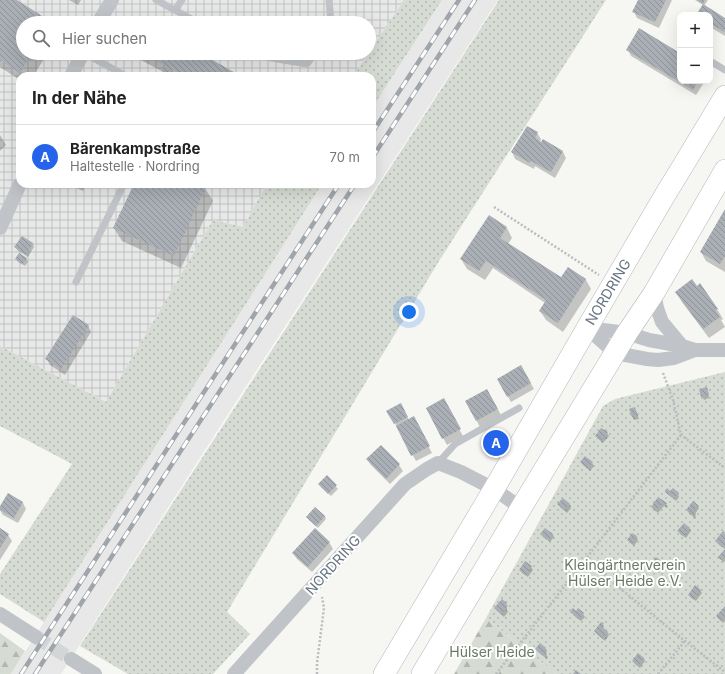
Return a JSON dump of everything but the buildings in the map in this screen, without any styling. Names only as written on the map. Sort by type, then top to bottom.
[{"type":"main road","name":"NORDRING","points":[[384,674],[494,489],[665,195],[725,96]]},
{"type":"main road","points":[[422,674],[627,333],[654,293],[725,170]]},
{"type":"street","points":[[102,16],[112,0]]},
{"type":"street","points":[[73,72],[79,60]]},
{"type":"street","points":[[0,228],[18,188]]},
{"type":"street","points":[[654,293],[656,308],[662,322],[689,348]]},
{"type":"street","points":[[587,328],[615,353],[658,360],[674,358],[689,348]]},
{"type":"street","points":[[587,328],[627,333],[649,340],[689,348],[725,350]]},
{"type":"street","points":[[438,463],[461,472],[494,489],[521,508]]},
{"type":"street","name":"NORDRING","points":[[234,674],[405,484],[438,463]]},
{"type":"street","points":[[0,614],[36,637]]},
{"type":"street","points":[[71,660],[95,674]]},
{"type":"lane","points":[[156,0],[186,16]]},
{"type":"lane","points":[[175,10],[182,0]]},
{"type":"lane","points":[[329,0],[330,16]]},
{"type":"lane","points":[[96,60],[119,72]]},
{"type":"lane","points":[[284,60],[307,64],[310,60]]},
{"type":"lane","points":[[713,64],[725,70]]},
{"type":"lane","points":[[76,282],[122,188]]},
{"type":"lane","name":"NORDRING","points":[[438,463],[455,444],[519,408]]},
{"type":"path","points":[[494,208],[613,284]]},
{"type":"path","points":[[658,360],[673,400],[681,435],[725,468]]},
{"type":"path","points":[[496,674],[681,435]]},
{"type":"path","points":[[585,560],[684,641],[725,672]]},
{"type":"path","points":[[317,674],[324,608],[318,582]]},
{"type":"path","points":[[658,674],[684,641]]},
{"type":"shaded area","points":[[0,0],[404,0],[376,42],[376,16],[16,16],[16,60],[363,60],[356,72],[16,72],[16,188],[265,188],[243,227],[213,220],[106,402],[0,346]]},
{"type":"shaded area","points":[[442,0],[498,0],[376,187],[376,102]]},
{"type":"shaded area","points":[[319,188],[375,188],[61,674],[11,674]]},
{"type":"green space","points":[[404,0],[442,0],[376,102],[376,72],[356,72],[364,60],[376,60],[376,42]]},
{"type":"green space","points":[[499,0],[606,0],[439,261],[227,612],[250,634],[213,674],[128,674],[80,646]]},
{"type":"green space","points":[[265,188],[319,188],[44,622],[0,594],[0,574],[72,464],[0,426],[0,346],[106,402],[213,220],[243,227]]},
{"type":"green space","name":"Kleingärtnerverein Hülser Heide e.V.","points":[[725,372],[725,674],[556,674],[486,618],[603,406],[615,399]]},
{"type":"green space","name":"Hülser Heide","points":[[486,618],[556,674],[454,674]]},
{"type":"green space","points":[[0,633],[25,651],[11,674],[0,674]]},
{"type":"tunnel","points":[[36,637],[71,659]]},
{"type":"railway","points":[[376,127],[459,0]]},
{"type":"railway","points":[[376,152],[475,0]]},
{"type":"railway","points":[[21,674],[336,188]]},
{"type":"railway","points":[[35,674],[352,188]]},
{"type":"place","name":"Bärenkampstraße","points":[[496,443]]}]
